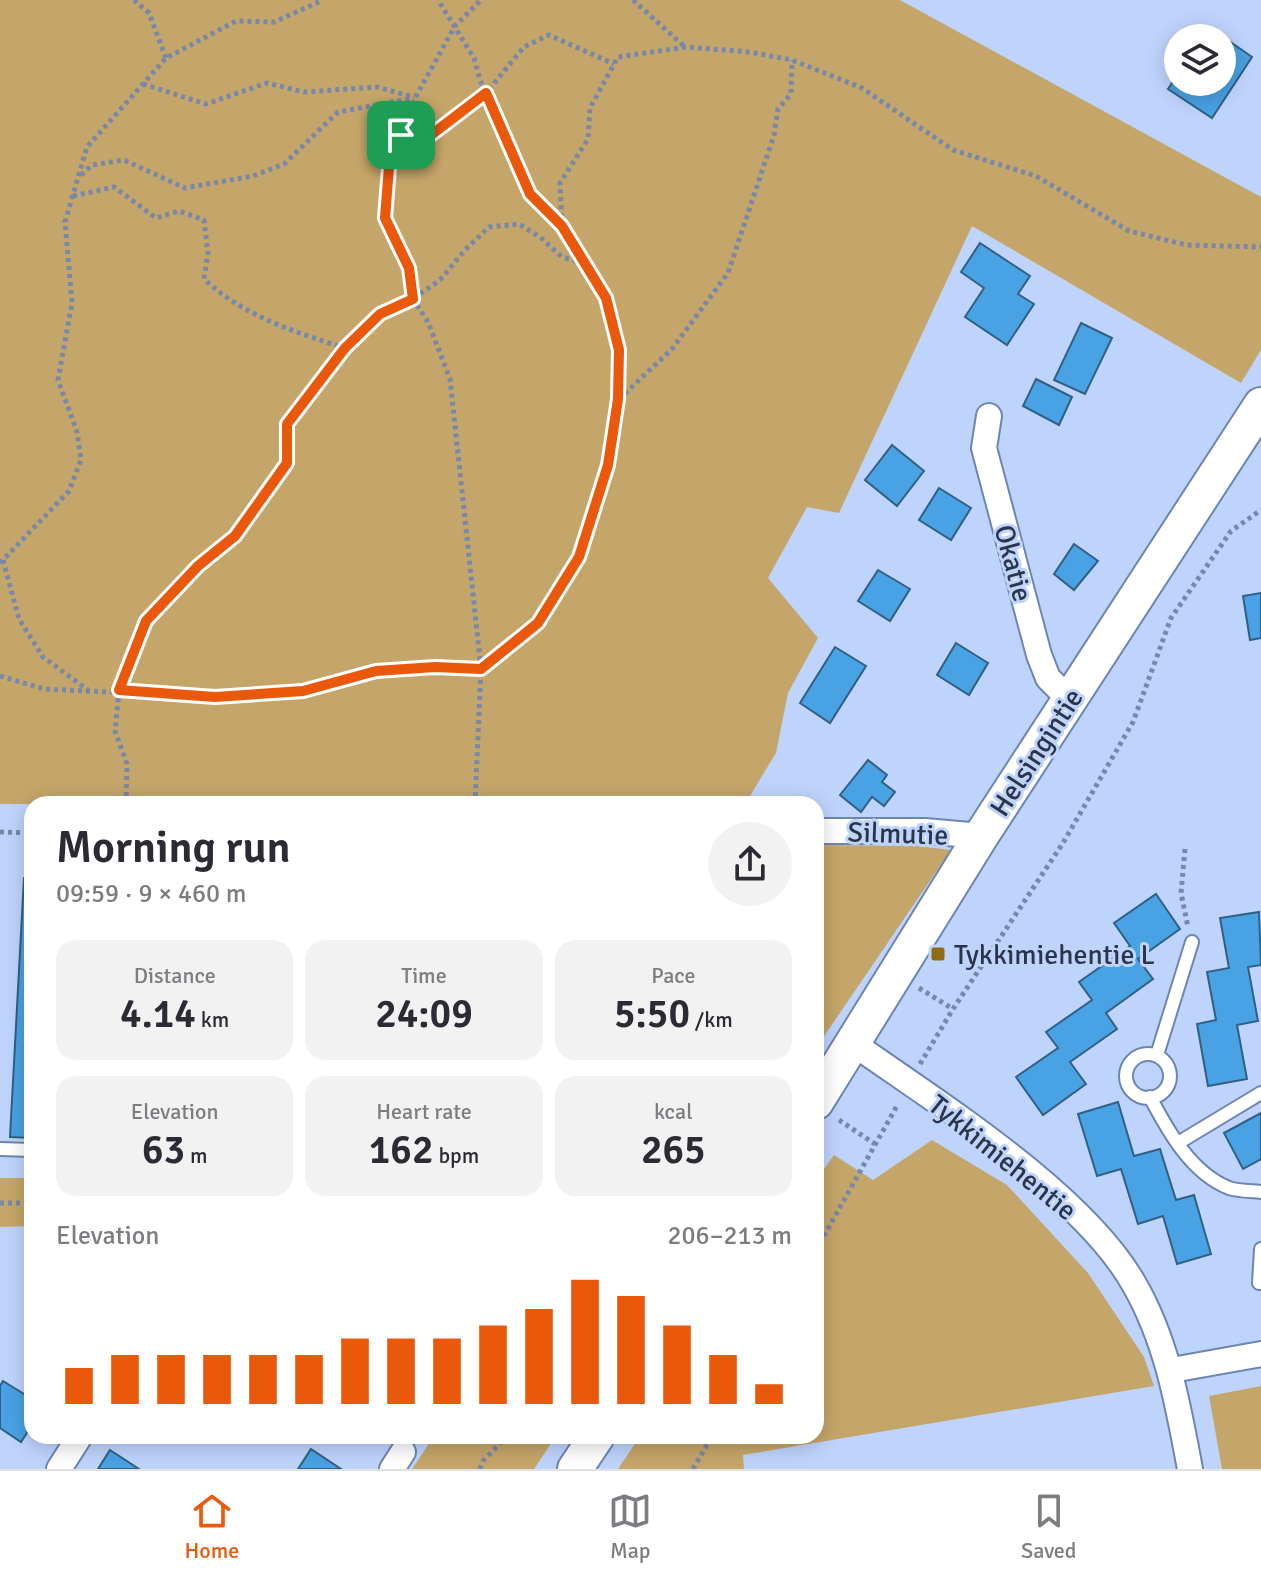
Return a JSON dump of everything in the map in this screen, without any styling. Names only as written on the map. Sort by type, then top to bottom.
[{"type":"main road","name":"Helsingintie","points":[[824,1103],[854,1044],[981,836],[1261,405]]},
{"type":"main road","points":[[575,1469],[592,1444]]},
{"type":"street","name":"Okatie","points":[[989,416],[984,448],[1039,655],[1048,678],[1071,701]]},
{"type":"street","name":"Silmutie","points":[[824,831],[925,831],[981,836]]},
{"type":"street","name":"Tykkimiehentie","points":[[854,1044],[1037,1178],[1092,1229],[1134,1283],[1172,1370],[1190,1469]]},
{"type":"street","points":[[1172,1370],[1261,1354]]},
{"type":"street","points":[[59,1469],[75,1444]]},
{"type":"lane","points":[[1157,1055],[1192,942]]},
{"type":"lane","points":[[1141,1054],[1157,1055],[1167,1064],[1170,1078],[1164,1091],[1150,1097],[1135,1093],[1126,1075],[1134,1059],[1141,1054]]},
{"type":"lane","points":[[1178,1143],[1261,1093]]},
{"type":"lane","points":[[1150,1097],[1178,1143],[1205,1174],[1231,1189],[1261,1192]]},
{"type":"lane","points":[[0,1149],[24,1150]]},
{"type":"lane","points":[[1259,1283],[1261,1249]]},
{"type":"path","points":[[134,0],[149,13],[166,58]]},
{"type":"path","points":[[89,691],[43,657],[19,619],[1,561],[69,491],[81,460],[77,432],[58,380],[72,303],[65,222],[87,147],[166,58],[236,21],[274,22],[323,0]]},
{"type":"path","points":[[0,676],[44,689],[119,690],[215,697],[303,691],[376,671],[435,667],[481,669],[538,623],[579,557],[608,465],[618,399],[619,350],[606,298],[562,226],[530,194],[474,58],[438,0]]},
{"type":"path","points":[[475,796],[481,669],[450,379],[428,322],[413,299],[409,268],[385,218],[389,167],[415,98],[455,26],[481,0]]},
{"type":"path","points":[[633,0],[686,47]]},
{"type":"path","points":[[401,135],[431,135],[486,93],[524,47],[549,35],[614,64]]},
{"type":"path","points":[[562,226],[560,183],[588,139],[590,108],[618,57],[686,47],[750,52],[792,60],[862,88],[953,150],[1036,176],[1129,231],[1187,245],[1261,247]]},
{"type":"path","points":[[618,399],[672,349],[728,273],[774,135],[778,109],[791,94],[792,60]]},
{"type":"path","points":[[143,84],[206,104],[267,83],[304,92],[377,87],[415,98]]},
{"type":"path","points":[[78,178],[92,165],[124,160],[185,188],[253,176],[284,164],[338,112],[415,98]]},
{"type":"path","points":[[73,196],[114,187],[156,218],[179,211],[204,220],[208,253],[204,279],[222,296],[282,328],[345,348]]},
{"type":"path","points":[[126,796],[127,764],[115,731],[119,690],[146,621],[198,566],[235,536],[287,463],[287,424],[345,348],[380,314],[413,299],[440,280],[489,227],[519,224],[540,237],[562,257],[585,263]]},
{"type":"path","points":[[824,1236],[953,1009],[1063,843],[1133,722],[1171,618],[1231,531],[1261,510]]},
{"type":"path","points":[[0,832],[24,833]]},
{"type":"path","points":[[1185,849],[1181,893],[1192,942]]},
{"type":"path","points":[[924,976],[917,986],[953,1009]]},
{"type":"path","points":[[824,1108],[875,1144]]},
{"type":"path","points":[[0,1203],[24,1203]]},
{"type":"path","points":[[480,1469],[483,1461],[499,1444]]},
{"type":"path","points":[[693,1469],[707,1444]]},
{"type":"shaded area","points":[[0,0],[900,0],[1261,197],[1261,350],[1241,383],[972,226],[839,513],[807,507],[768,578],[818,638],[788,693],[776,753],[750,796],[24,796],[24,804],[0,804]]},
{"type":"shaded area","points":[[824,845],[919,846],[951,850],[824,1036]]},
{"type":"shaded area","points":[[932,1140],[1007,1185],[1088,1273],[1144,1357],[1154,1386],[824,1441],[824,1169],[834,1155],[873,1180]]},
{"type":"shaded area","points":[[0,1178],[24,1178],[24,1226],[0,1227]]},
{"type":"shaded area","points":[[1261,1386],[1261,1469],[1222,1469],[1209,1396]]},
{"type":"shaded area","points":[[429,1444],[551,1444],[534,1469],[412,1469]]},
{"type":"shaded area","points":[[635,1444],[809,1444],[743,1455],[744,1469],[618,1469]]},
{"type":"building","points":[[1236,46],[1252,57],[1236,81]]},
{"type":"building","points":[[1179,96],[1226,96],[1212,118]]},
{"type":"building","points":[[980,243],[1030,276],[1018,294],[1034,304],[1007,345],[965,317],[984,288],[961,272]]},
{"type":"building","points":[[1081,323],[1112,338],[1085,394],[1054,380]]},
{"type":"building","points":[[1036,379],[1072,397],[1059,425],[1023,406]]},
{"type":"building","points":[[892,445],[924,471],[897,506],[865,480]]},
{"type":"building","points":[[939,488],[971,508],[951,540],[919,520]]},
{"type":"building","points":[[1074,544],[1098,561],[1074,590],[1054,574]]},
{"type":"building","points":[[878,570],[910,589],[890,621],[858,601]]},
{"type":"building","points":[[1261,593],[1261,638],[1250,640],[1243,596]]},
{"type":"building","points":[[956,643],[988,663],[969,695],[937,675]]},
{"type":"building","points":[[835,647],[866,666],[830,723],[800,703]]},
{"type":"building","points":[[868,760],[887,775],[882,782],[895,792],[884,806],[872,797],[861,812],[840,795]]},
{"type":"building","points":[[24,878],[24,1138],[10,1137]]},
{"type":"building","points":[[1156,894],[1180,929],[1138,959],[1153,979],[1106,1013],[1117,1029],[1070,1062],[1086,1084],[1043,1115],[1016,1077],[1058,1048],[1046,1032],[1092,1000],[1079,982],[1130,946],[1114,923]]},
{"type":"building","points":[[1259,912],[1261,965],[1248,967],[1258,1021],[1237,1025],[1247,1079],[1208,1086],[1197,1024],[1216,1020],[1207,972],[1229,968],[1220,918]]},
{"type":"building","points":[[1118,1102],[1134,1156],[1160,1149],[1176,1200],[1194,1195],[1211,1254],[1177,1264],[1163,1216],[1138,1224],[1121,1169],[1097,1176],[1078,1114]]},
{"type":"building","points":[[1261,1113],[1261,1159],[1243,1169],[1224,1133]]},
{"type":"building","points":[[3,1381],[24,1394],[24,1437],[21,1442],[0,1428],[0,1386]]},
{"type":"building","points":[[311,1449],[341,1469],[298,1469]]},
{"type":"building","points":[[110,1450],[139,1469],[98,1469]]},
{"type":"place","name":"Tykkimiehentie L","points":[[938,954]]},
{"type":"route","points":[[486,93],[530,194],[562,226],[606,298],[619,350],[618,399],[608,465],[579,557],[538,623],[481,669],[435,667],[376,671],[303,691],[215,697],[119,690],[146,621],[198,566],[235,536],[287,463],[287,424],[345,348],[380,314],[413,299],[409,268],[385,218],[389,167],[401,135],[431,135],[486,93]]}]
